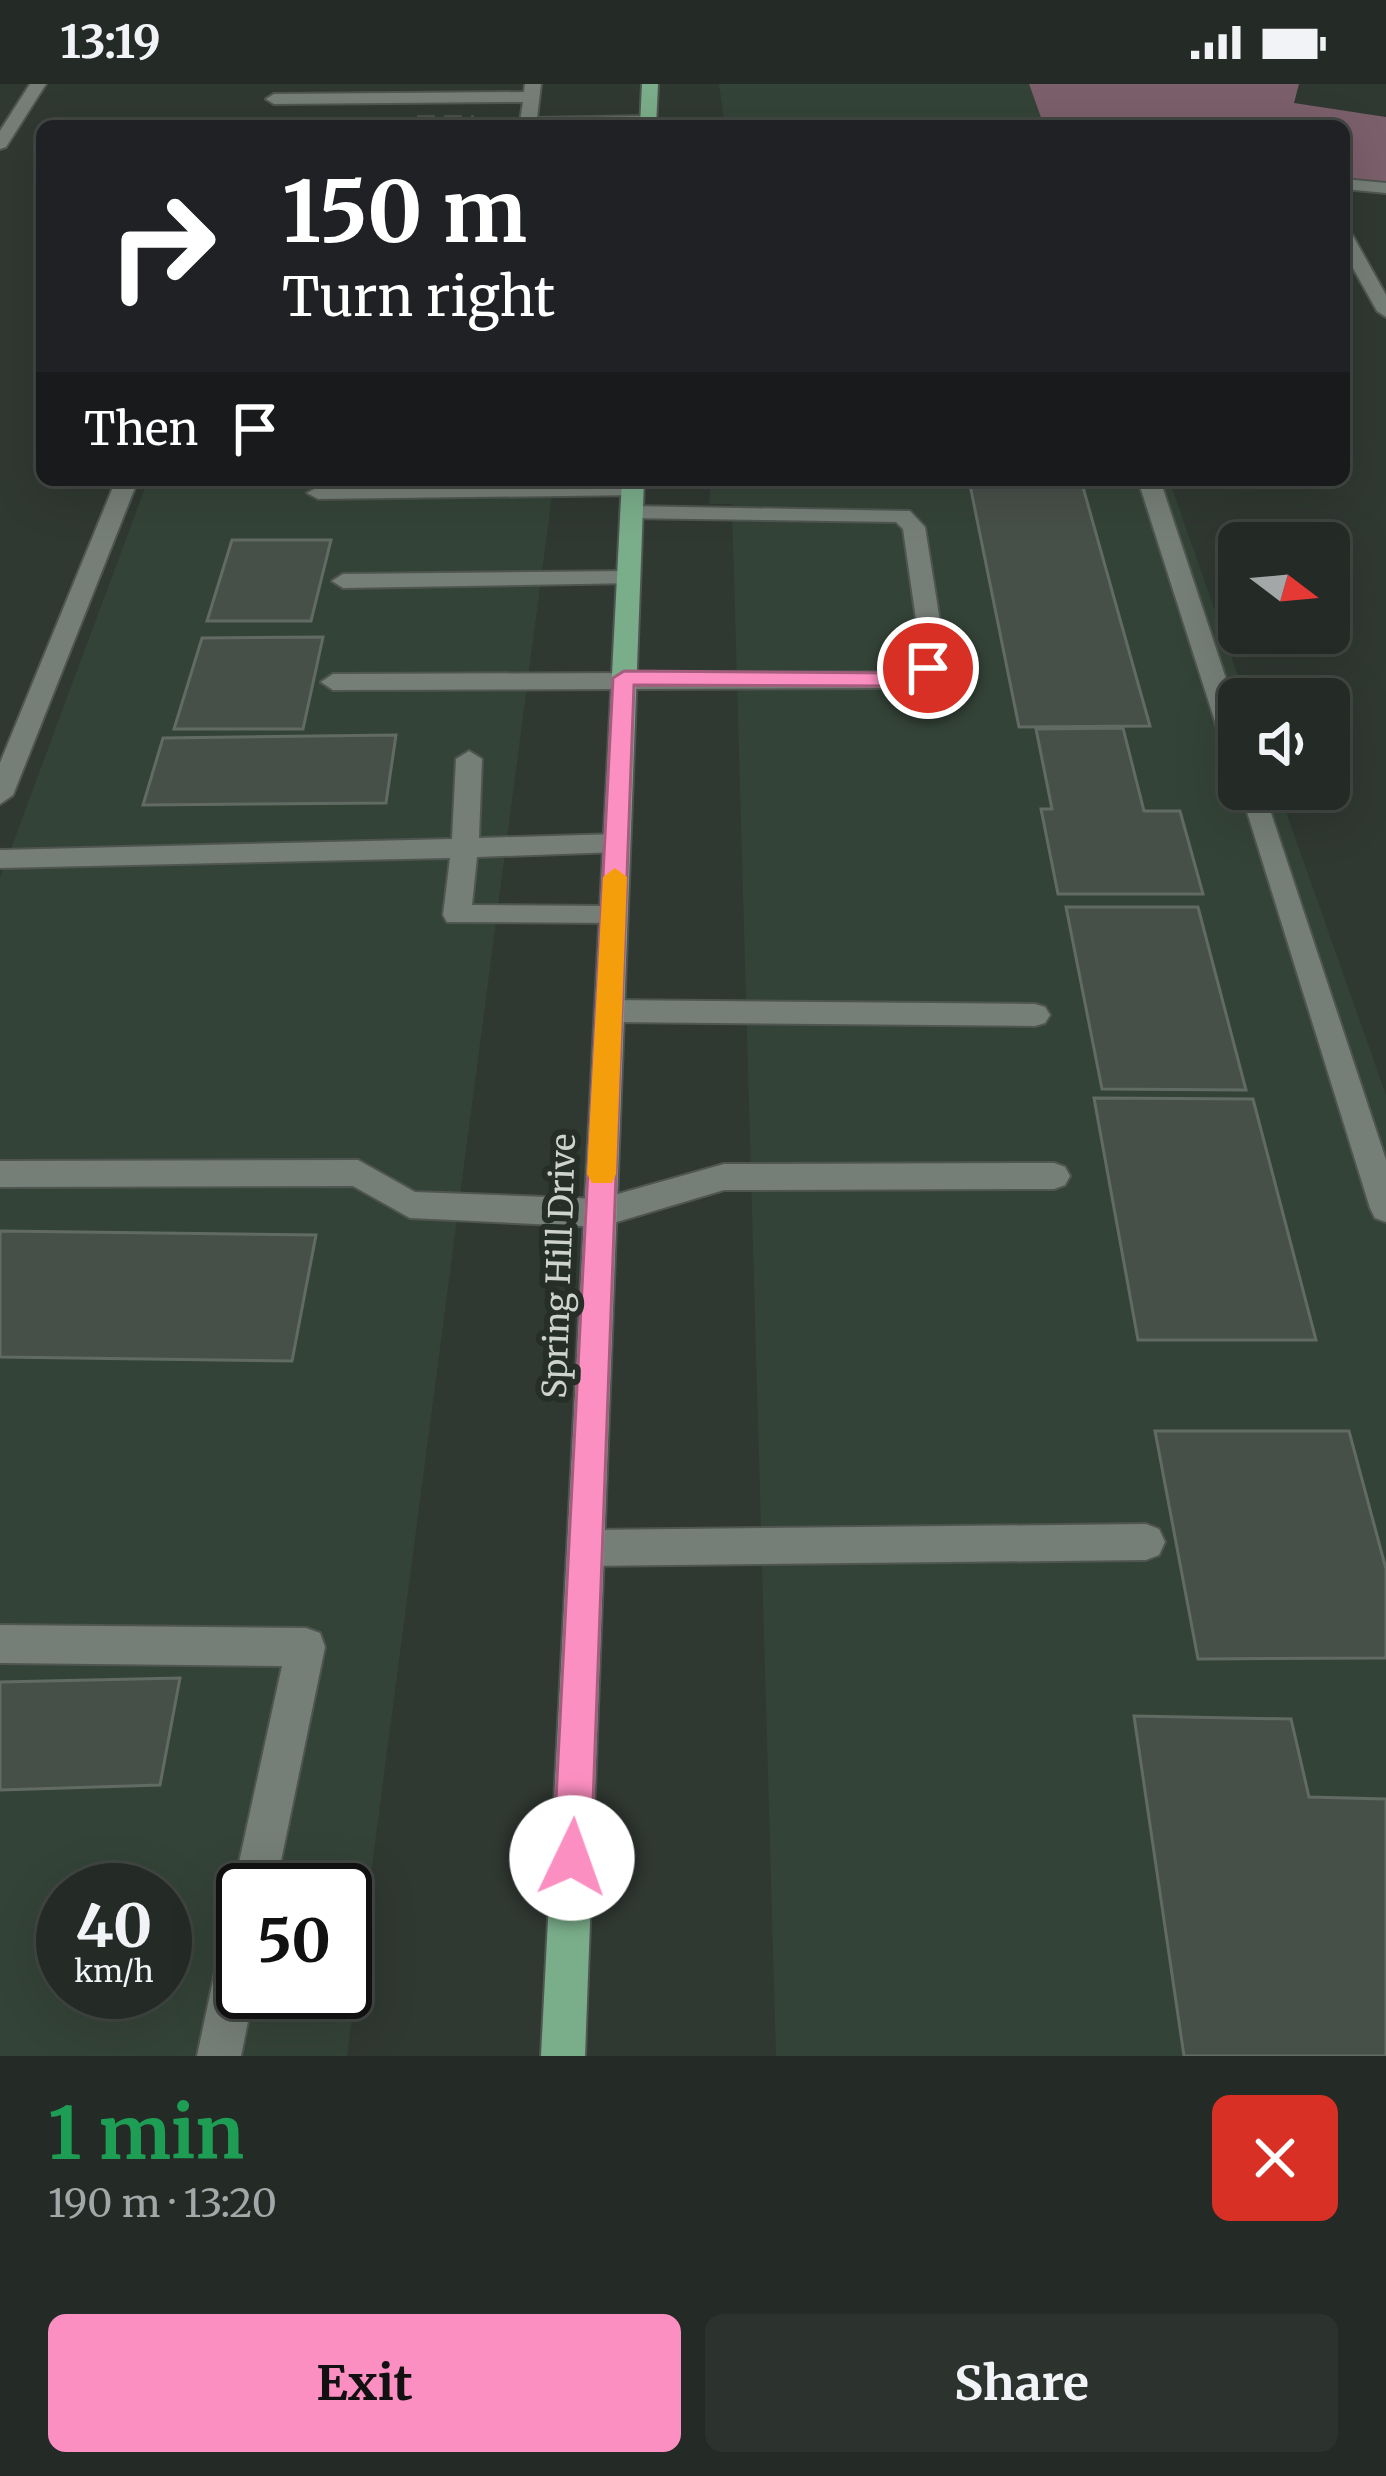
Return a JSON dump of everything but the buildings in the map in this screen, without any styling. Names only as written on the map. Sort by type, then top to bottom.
[{"type":"main road","points":[[649,120],[650,84]]},
{"type":"main road","name":"Spring Hill Drive","points":[[563,2056],[632,494]]},
{"type":"street","points":[[0,144],[38,84]]},
{"type":"street","points":[[275,98],[532,90],[531,120]]},
{"type":"street","points":[[1350,185],[1386,188]]},
{"type":"street","points":[[1350,247],[1386,311]]},
{"type":"street","points":[[0,795],[125,486]]},
{"type":"street","points":[[1151,486],[1218,692]]},
{"type":"street","points":[[318,493],[632,494],[902,516],[914,527],[932,647],[928,668],[900,680],[333,682]]},
{"type":"street","points":[[344,580],[629,578]]},
{"type":"street","points":[[469,759],[457,915],[613,916]]},
{"type":"street","points":[[1257,810],[1386,1208]]},
{"type":"street","points":[[0,859],[616,843]]},
{"type":"street","points":[[610,1011],[1035,1015]]},
{"type":"street","points":[[0,1174],[358,1173],[410,1205],[600,1213],[724,1177],[1054,1176]]},
{"type":"street","points":[[587,1548],[1146,1542]]},
{"type":"street","points":[[0,1644],[306,1647],[260,1863]]},
{"type":"street","points":[[219,2056],[227,2019]]},
{"type":"shaded area","points":[[719,84],[1029,84],[1042,120],[724,120]]},
{"type":"shaded area","points":[[1029,84],[1299,84],[1294,103],[1386,117],[1386,185],[1350,180],[1350,120],[1042,120]]},
{"type":"shaded area","points":[[146,486],[553,486],[372,1866],[216,1863],[216,2019],[352,2019],[347,2056],[0,2056],[0,878]]},
{"type":"shaded area","points":[[710,486],[1171,486],[1218,619],[1218,654],[1230,654],[1239,678],[1218,678],[1218,810],[1285,810],[1386,1095],[1386,2056],[776,2056],[732,504],[709,504]]},
{"type":"slow traffic","points":[[602,1174],[615,877]]},
{"type":"route","points":[[572,1858],[624,678],[900,680],[928,668]]}]
